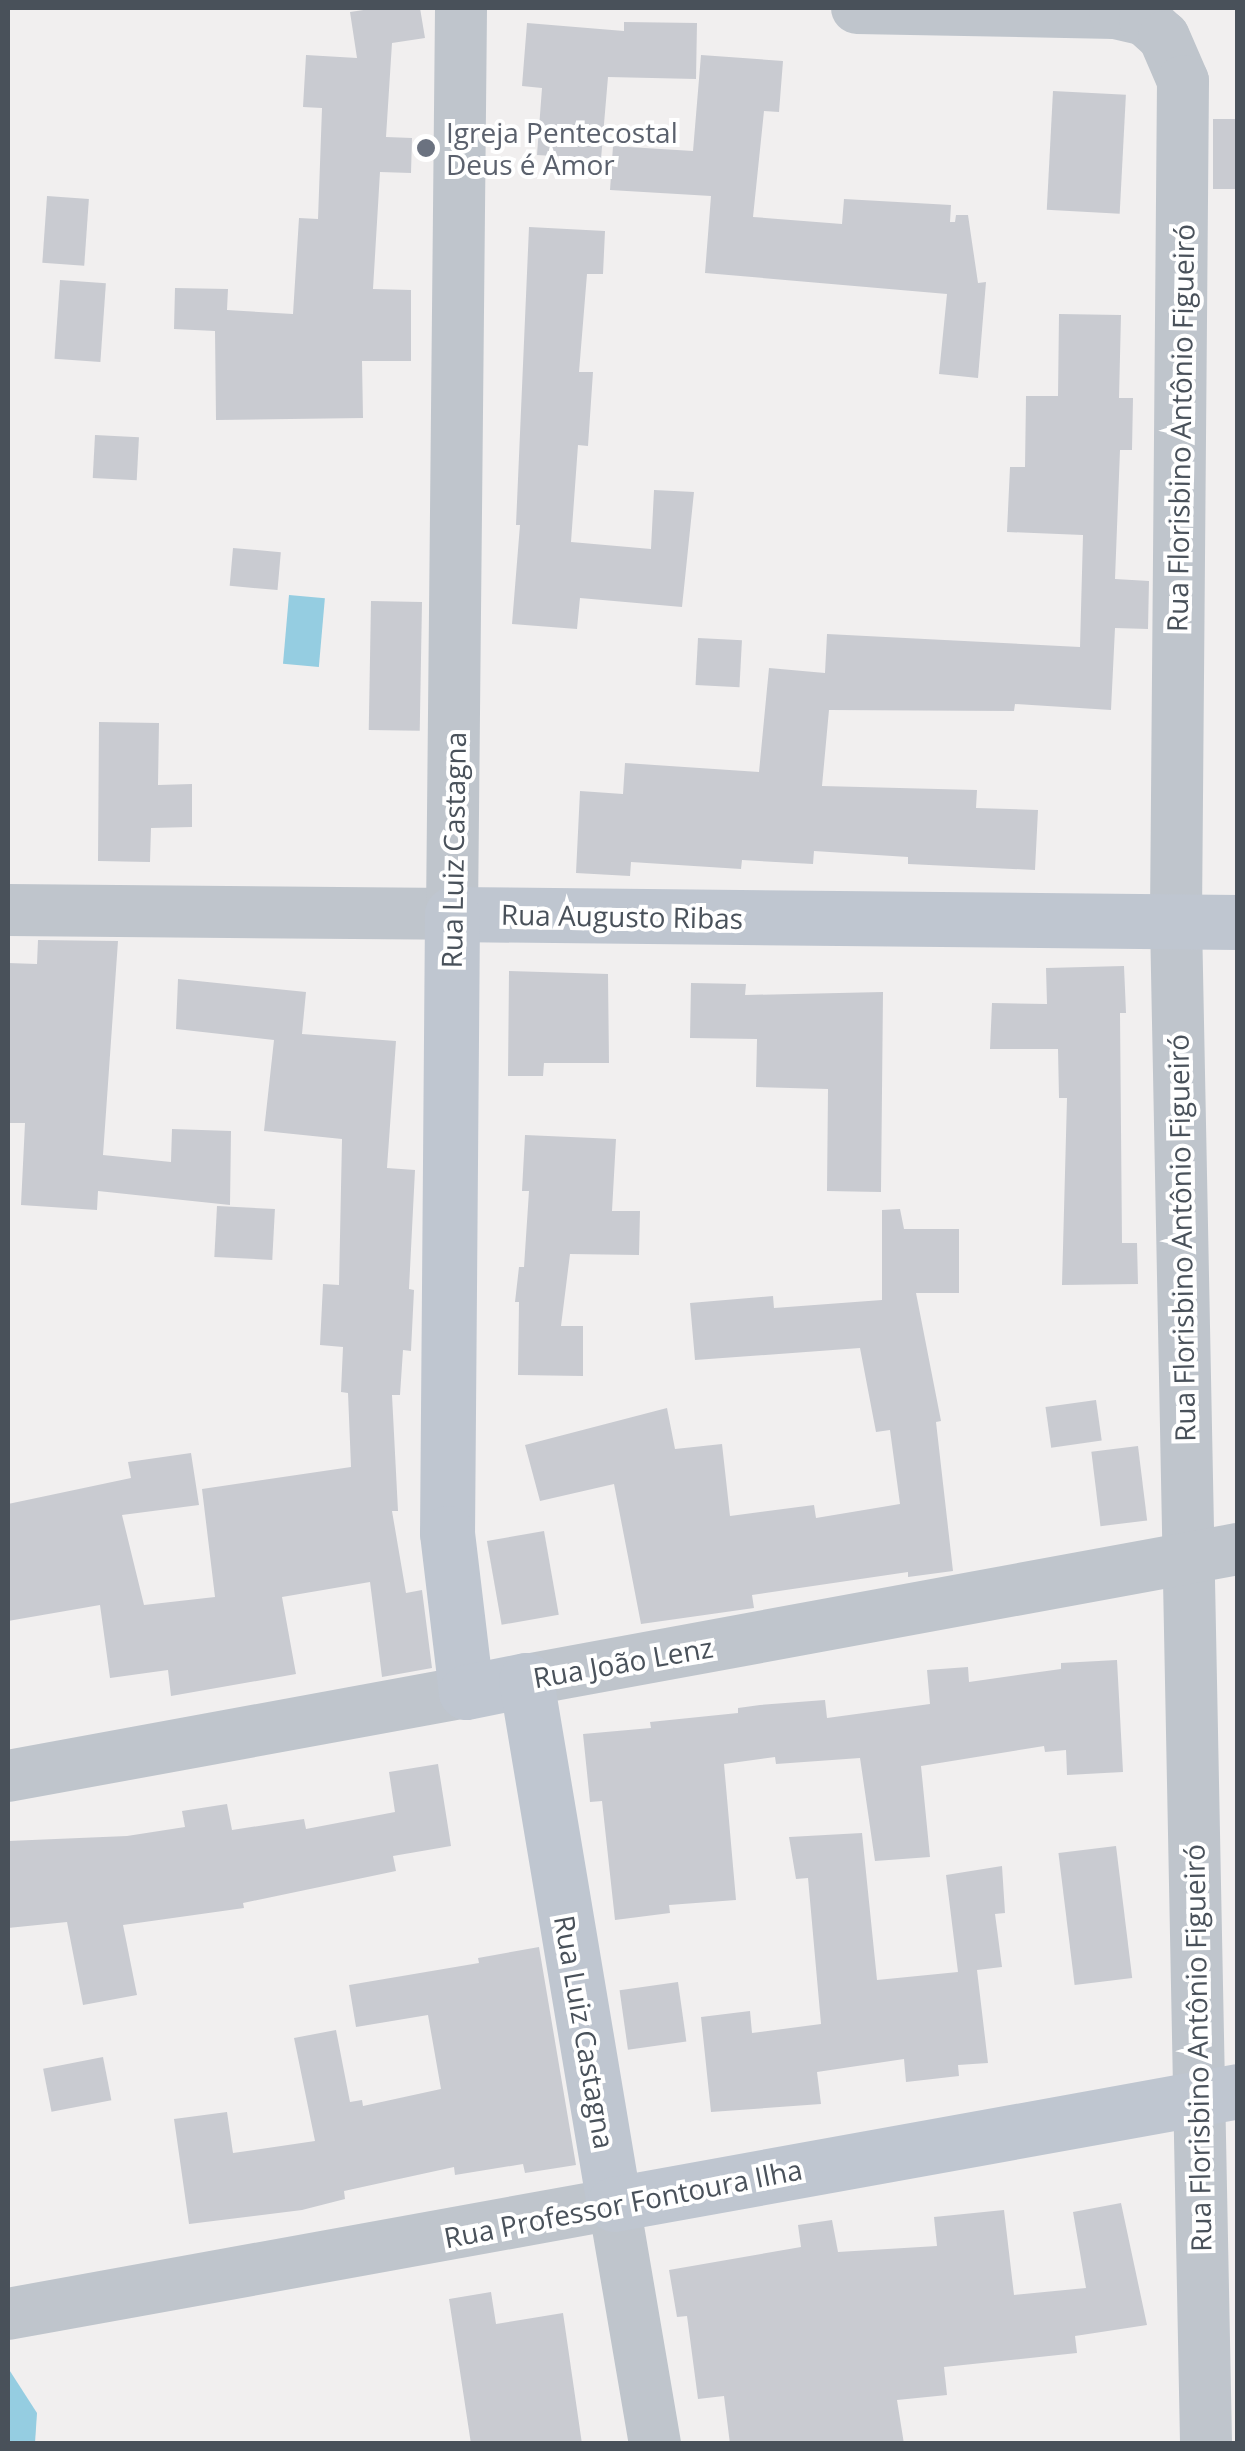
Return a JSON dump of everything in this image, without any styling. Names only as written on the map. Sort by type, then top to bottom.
[{"type":"street","name":"Rua Luiz Castagna","points":[[460,8],[447,1533],[466,1692]]},
{"type":"street","name":"Rua Florisbino Antônio Figueiró","points":[[857,8],[1115,13],[1145,20],[1164,36],[1184,82],[1176,921],[1187,1558],[1218,2095],[1206,2444]]},
{"type":"street","name":"Rua Augusto Ribas","points":[[8,910],[1238,922]]},
{"type":"street","name":"Rua João Lenz","points":[[8,1776],[1238,1548]]},
{"type":"street","name":"Rua Luiz Castagna","points":[[526,1680],[655,2444]]},
{"type":"street","name":"Rua Professor Fontoura Ilha","points":[[13,2313],[1218,2095]]},
{"type":"water","points":[[289,595],[325,598],[319,667],[283,664]]},
{"type":"water","points":[[8,2368],[37,2413],[35,2443],[8,2443]]},
{"type":"building","points":[[420,8],[425,38],[392,43],[386,137],[412,138],[411,173],[380,172],[373,289],[411,290],[411,361],[362,361],[363,418],[216,420],[215,331],[174,329],[175,288],[228,289],[227,310],[293,314],[299,218],[318,219],[322,108],[303,107],[306,55],[357,58],[350,12]]},
{"type":"building","points":[[624,22],[697,23],[696,79],[608,77],[601,159],[537,155],[542,88],[522,86],[527,23],[624,31]]},
{"type":"building","points":[[701,55],[783,61],[779,112],[764,111],[753,217],[842,224],[844,199],[951,205],[950,222],[955,222],[956,215],[968,215],[978,283],[986,282],[978,378],[939,374],[947,294],[705,273],[711,196],[610,190],[613,146],[693,151]]},
{"type":"building","points":[[1053,91],[1126,95],[1120,214],[1047,210]]},
{"type":"building","points":[[1213,119],[1238,119],[1238,189],[1213,189]]},
{"type":"building","points":[[47,196],[89,199],[84,266],[42,263]]},
{"type":"building","points":[[529,227],[605,231],[603,274],[587,274],[579,372],[593,372],[588,446],[578,445],[571,542],[651,549],[654,490],[694,492],[682,607],[580,598],[577,629],[512,624],[520,525],[516,525]]},
{"type":"building","points":[[60,280],[106,283],[100,362],[54,359]]},
{"type":"building","points":[[1059,314],[1121,315],[1119,398],[1133,398],[1132,450],[1120,450],[1115,579],[1149,581],[1148,629],[1115,628],[1111,710],[1015,704],[1014,711],[829,710],[822,786],[977,790],[976,808],[1038,810],[1035,870],[908,864],[908,857],[814,851],[813,864],[742,860],[741,869],[631,862],[630,876],[576,873],[580,791],[623,794],[625,763],[759,772],[769,668],[825,673],[827,634],[1080,647],[1083,535],[1007,532],[1010,467],[1025,467],[1026,396],[1058,396]]},
{"type":"building","points":[[95,435],[139,437],[137,480],[93,478]]},
{"type":"building","points":[[233,548],[281,552],[278,590],[230,586]]},
{"type":"building","points":[[371,601],[422,602],[420,731],[369,730]]},
{"type":"building","points":[[698,638],[742,640],[739,687],[696,685]]},
{"type":"building","points":[[99,722],[159,723],[158,785],[192,784],[192,827],[151,828],[150,862],[98,861]]},
{"type":"building","points":[[38,940],[118,941],[103,1155],[171,1162],[172,1129],[231,1131],[230,1205],[98,1191],[97,1210],[21,1205],[25,1123],[8,1123],[8,963],[37,964]]},
{"type":"building","points":[[1124,966],[1126,1013],[1120,1013],[1122,1243],[1137,1243],[1138,1284],[1062,1285],[1067,1098],[1059,1098],[1058,1049],[990,1049],[992,1003],[1047,1004],[1046,968]]},
{"type":"building","points":[[509,971],[608,974],[609,1063],[544,1063],[543,1076],[508,1076]]},
{"type":"building","points":[[178,979],[306,992],[302,1034],[396,1041],[387,1168],[415,1170],[409,1289],[414,1290],[411,1351],[403,1350],[400,1395],[392,1395],[398,1511],[392,1511],[406,1593],[422,1590],[432,1668],[382,1677],[370,1582],[282,1597],[296,1674],[171,1696],[168,1670],[110,1678],[100,1605],[8,1621],[8,1504],[131,1478],[128,1462],[191,1453],[199,1505],[122,1515],[144,1605],[215,1597],[202,1489],[351,1467],[348,1393],[341,1392],[343,1347],[320,1345],[323,1284],[339,1285],[342,1139],[264,1131],[274,1040],[176,1029]]},
{"type":"building","points":[[691,983],[746,984],[745,995],[883,992],[881,1192],[827,1191],[828,1089],[756,1087],[757,1039],[690,1038]]},
{"type":"building","points":[[525,1135],[616,1139],[612,1211],[640,1211],[639,1255],[570,1254],[561,1326],[583,1326],[583,1376],[518,1375],[519,1302],[515,1302],[519,1267],[524,1267],[529,1191],[522,1191]]},
{"type":"building","points":[[217,1206],[275,1209],[272,1260],[214,1257]]},
{"type":"building","points":[[900,1209],[904,1229],[959,1229],[959,1293],[916,1293],[941,1421],[936,1422],[953,1571],[908,1577],[908,1572],[752,1595],[754,1608],[641,1624],[614,1484],[540,1501],[525,1445],[667,1408],[675,1449],[722,1444],[730,1516],[814,1505],[816,1518],[900,1504],[890,1430],[876,1432],[860,1348],[695,1360],[690,1303],[773,1296],[774,1308],[882,1300],[882,1210]]},
{"type":"building","points":[[1096,1400],[1102,1441],[1051,1448],[1045,1407]]},
{"type":"building","points":[[1138,1446],[1147,1520],[1100,1526],[1091,1452]]},
{"type":"building","points":[[544,1531],[559,1615],[502,1625],[487,1541]]},
{"type":"building","points":[[1117,1660],[1123,1772],[1067,1775],[1066,1750],[1045,1752],[1044,1746],[921,1766],[930,1857],[875,1861],[860,1758],[776,1764],[775,1757],[724,1764],[736,1900],[669,1905],[670,1913],[615,1920],[602,1801],[590,1802],[583,1734],[651,1728],[650,1722],[738,1713],[738,1708],[760,1705],[825,1700],[827,1718],[930,1704],[927,1670],[968,1667],[969,1682],[1061,1669],[1061,1663]]},
{"type":"building","points":[[438,1764],[451,1846],[393,1856],[396,1871],[243,1903],[244,1908],[123,1925],[137,1995],[83,2005],[67,1922],[8,1928],[8,1841],[127,1836],[185,1827],[182,1811],[227,1804],[232,1830],[304,1819],[306,1829],[395,1812],[389,1772]]},
{"type":"building","points":[[862,1833],[877,1980],[958,1972],[946,1875],[1002,1866],[1005,1913],[995,1914],[1002,1967],[977,1970],[988,2063],[958,2065],[959,2076],[906,2082],[904,2059],[817,2072],[821,2104],[711,2112],[701,2017],[750,2011],[752,2033],[821,2024],[808,1878],[796,1879],[789,1837]]},
{"type":"building","points":[[1116,1846],[1132,1978],[1075,1985],[1058,1853]]},
{"type":"building","points":[[539,1947],[576,2165],[525,2173],[523,2164],[455,2175],[454,2167],[344,2191],[345,2199],[302,2210],[189,2224],[174,2119],[227,2112],[233,2153],[315,2141],[294,2038],[336,2030],[350,2102],[362,2100],[363,2106],[441,2089],[428,2015],[356,2027],[349,1985],[479,1963],[478,1958]]},
{"type":"building","points":[[678,1982],[686,2041],[628,2050],[620,1990]]},
{"type":"building","points":[[103,2057],[111,2100],[52,2112],[43,2069]]},
{"type":"building","points":[[1121,2203],[1147,2325],[1075,2336],[1077,2353],[944,2367],[947,2395],[897,2400],[904,2444],[730,2444],[724,2396],[698,2399],[687,2316],[677,2317],[669,2270],[801,2247],[798,2225],[832,2220],[838,2252],[937,2246],[934,2217],[1004,2210],[1014,2295],[1086,2288],[1073,2212]]},
{"type":"building","points":[[491,2292],[496,2324],[563,2313],[582,2444],[471,2444],[449,2299]]},
{"type":"place","name":"Igreja Pentecostal Deus é Amor","points":[[426,148]]}]
